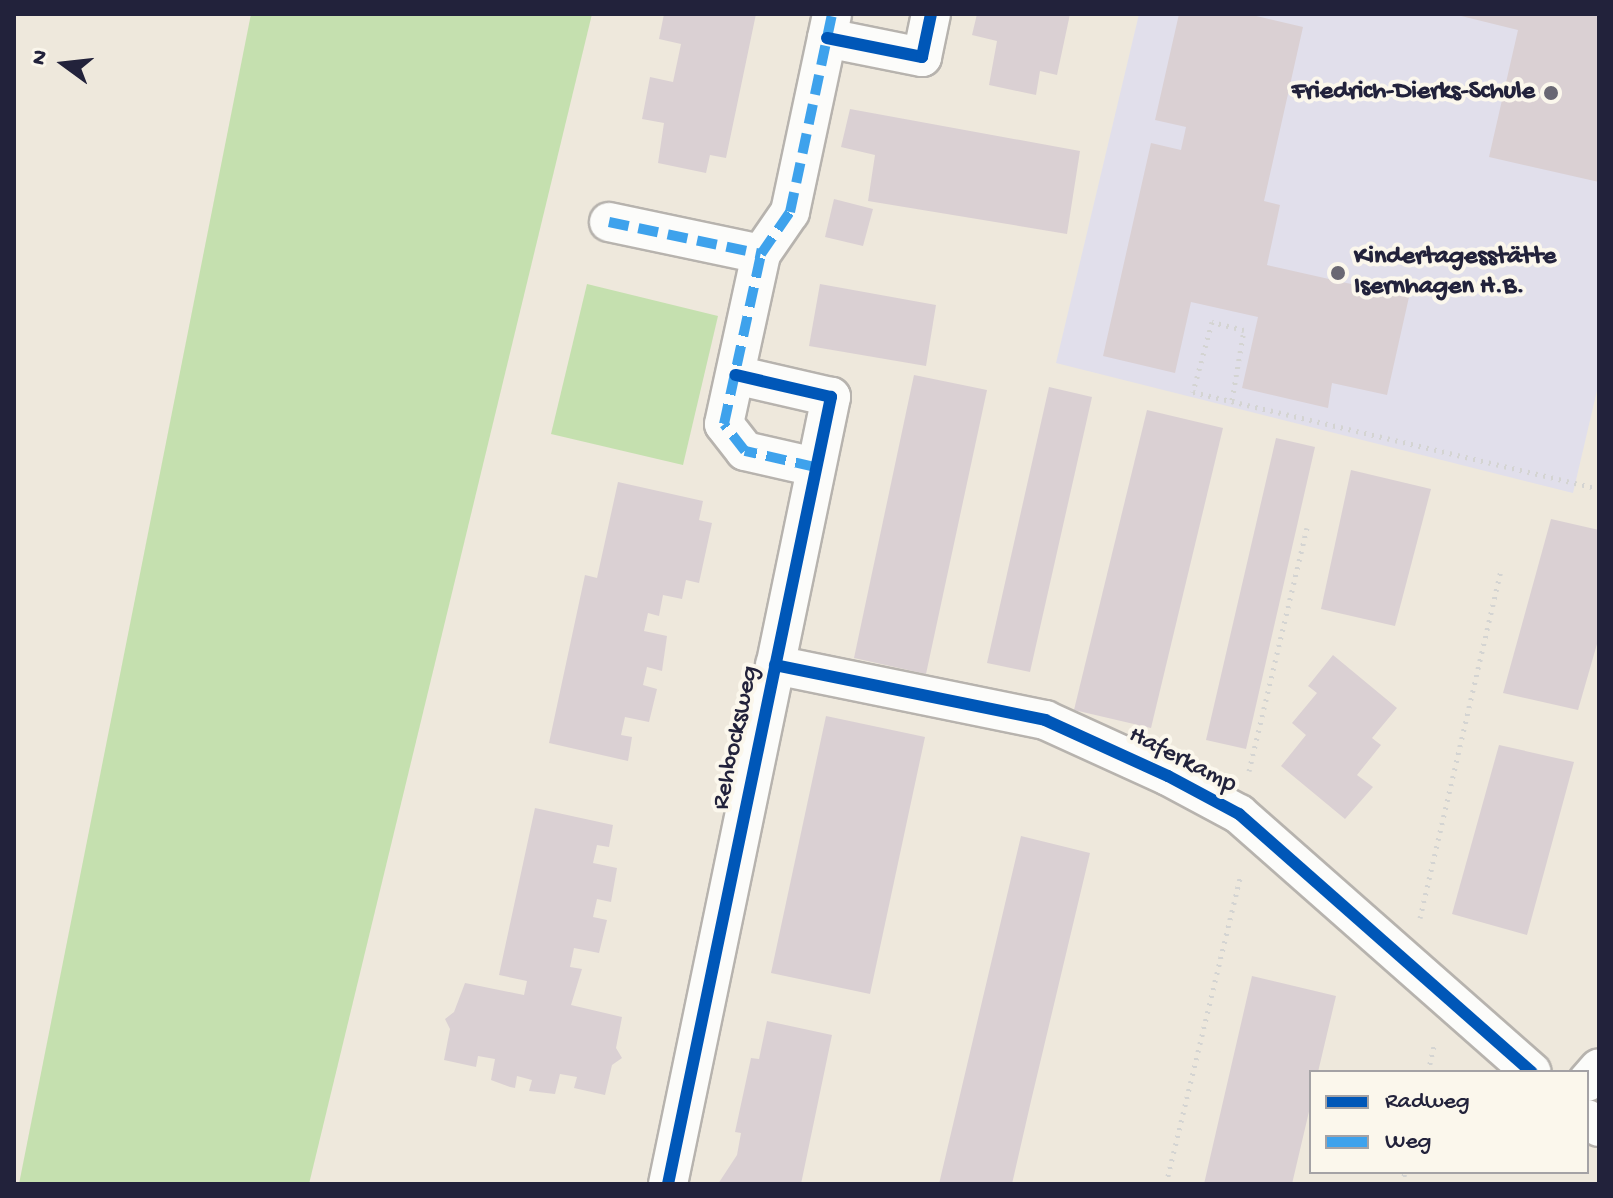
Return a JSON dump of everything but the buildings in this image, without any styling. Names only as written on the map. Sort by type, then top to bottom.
[{"type":"street","points":[[815,467],[745,451],[724,424],[761,254],[790,212],[829,26],[922,57],[931,14]]},
{"type":"street","points":[[609,222],[761,254]]},
{"type":"street","name":"Rehbocksweg","points":[[668,1184],[831,397],[736,375]]},
{"type":"street","name":"Haferkamp","points":[[775,665],[1045,720],[1251,825],[1530,1070]]},
{"type":"path","points":[[1232,400],[1244,330],[1212,322],[1193,392],[1599,489]]},
{"type":"path","points":[[1166,1184],[1251,825],[1307,528]]},
{"type":"path","points":[[1396,951],[1419,923],[1501,571]]},
{"type":"shaded area","name":"Kindertagesstätte Isernhagen H.B.","points":[[1139,14],[1599,14],[1599,382],[1573,493],[1056,363]]},
{"type":"green space","points":[[251,14],[592,14],[309,1184],[19,1184]]},
{"type":"green space","points":[[587,284],[718,316],[683,465],[551,434]]},
{"type":"marked path","points":[[815,467],[745,451],[724,424],[761,254],[790,212],[832,14]]},
{"type":"marked path","points":[[609,222],[761,254]]},
{"type":"cycle path","points":[[827,38],[922,57],[931,14]]},
{"type":"cycle path","points":[[668,1184],[831,397],[736,375]]},
{"type":"cycle path","points":[[775,665],[1045,720],[1168,776],[1239,814],[1530,1070]]},
{"type":"place","name":"Friedrich-Dierks-Schule","points":[[1551,93]]},
{"type":"place","name":"Kindertagesstätte Isernhagen H.B.","points":[[1338,273]]}]
